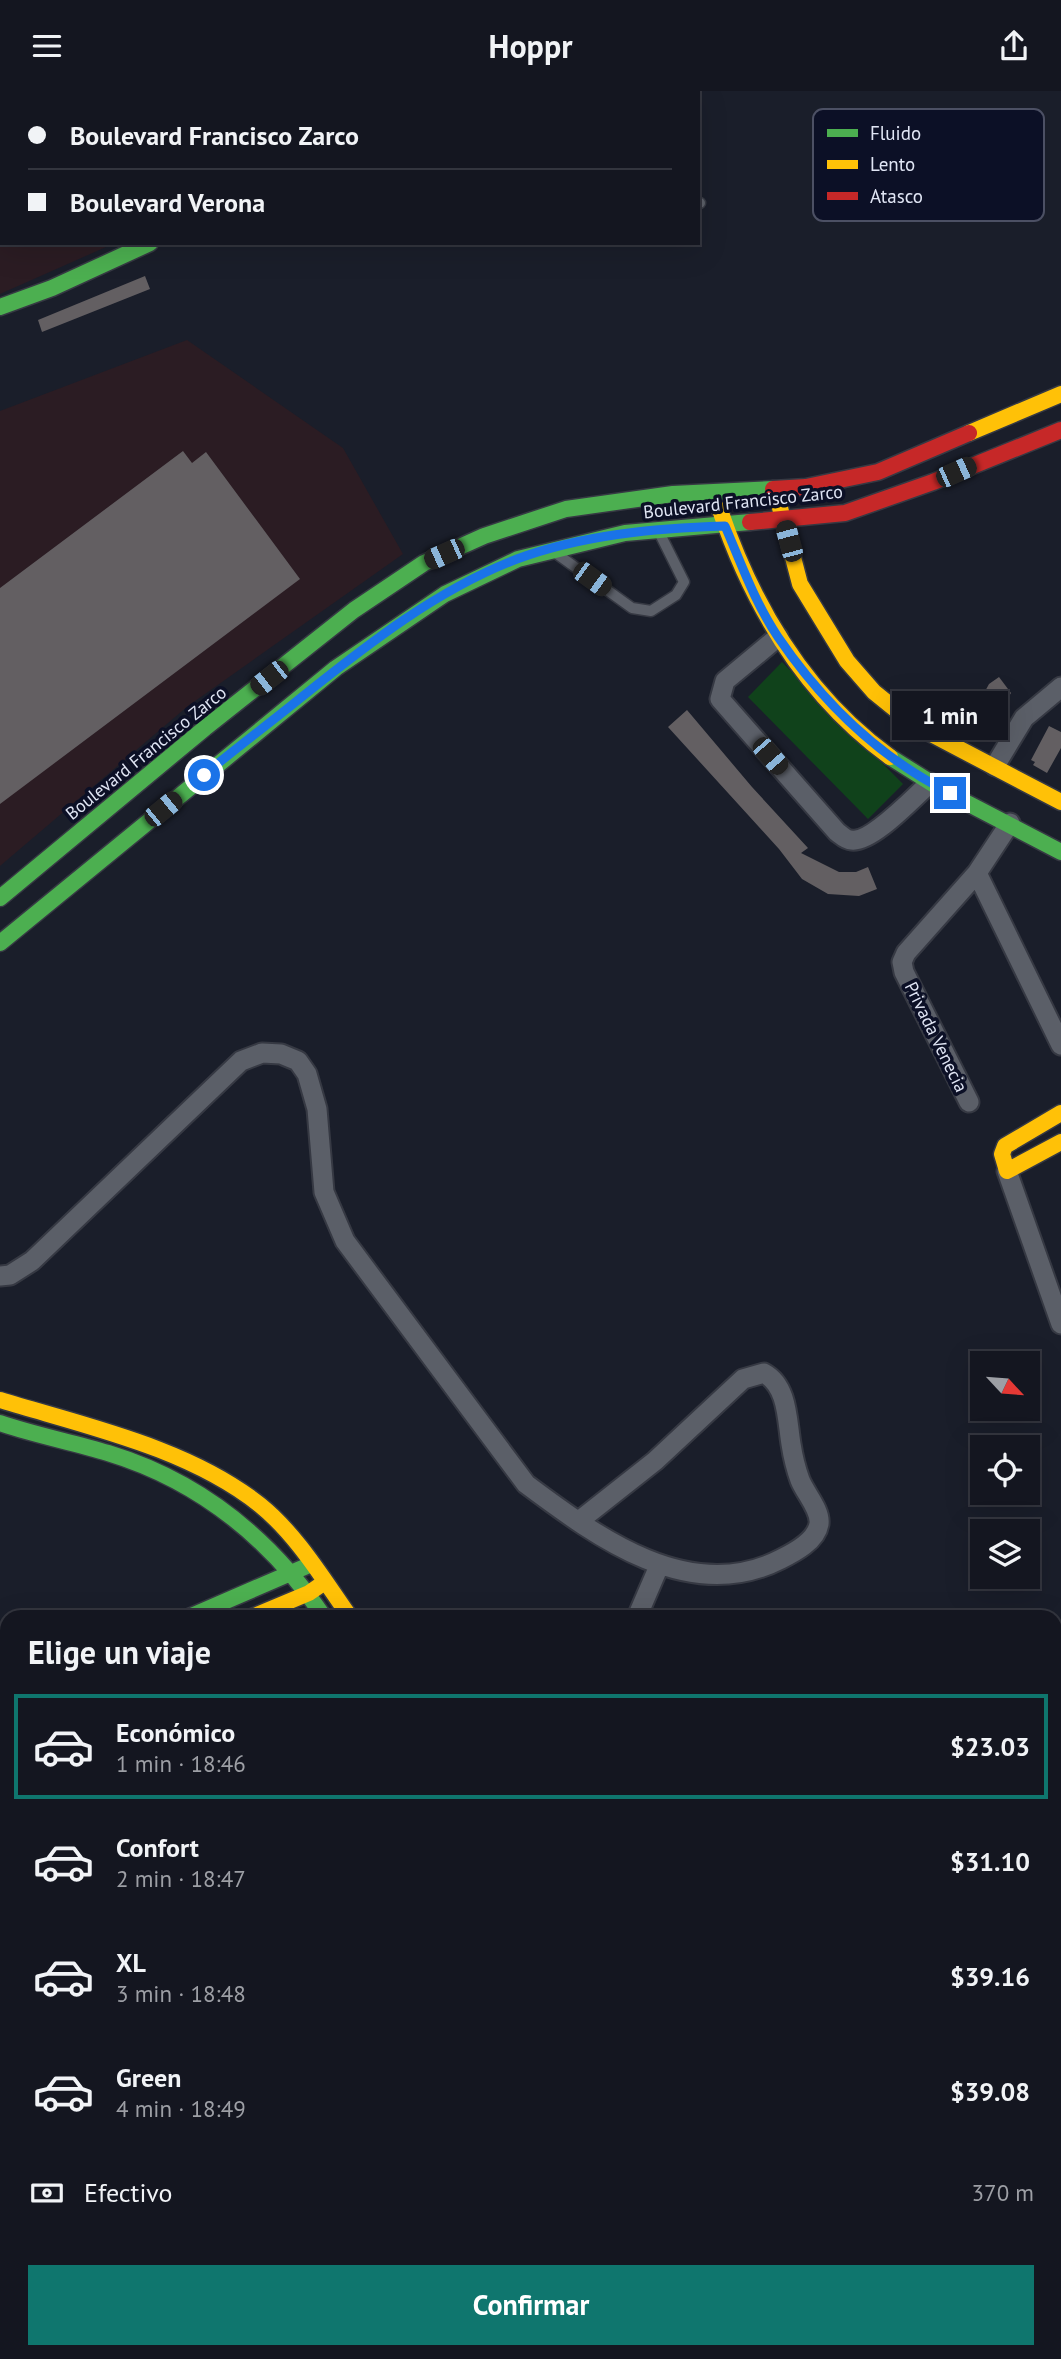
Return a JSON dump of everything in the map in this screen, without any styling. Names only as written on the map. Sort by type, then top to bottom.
[{"type":"street","points":[[0,307],[52,288],[146,245]]},
{"type":"street","name":"Boulevard Francisco Zarco","points":[[0,898],[237,703],[355,610],[424,563],[484,536],[566,509],[715,491],[806,487],[878,472],[1061,394]]},
{"type":"street","name":"Boulevard Francisco Zarco","points":[[0,943],[336,668],[445,594],[499,567],[551,550],[657,529],[725,526],[845,513],[887,500],[1061,429]]},
{"type":"street","points":[[775,488],[800,584],[846,661],[874,692],[916,726],[1061,802]]},
{"type":"street","points":[[715,491],[725,526],[755,594],[778,637],[848,723],[874,747],[930,783],[1061,852]]},
{"type":"street","points":[[778,637],[725,681],[720,699],[837,832],[849,841],[861,840],[873,833],[930,783]]},
{"type":"street","points":[[995,766],[1024,718],[1061,687]]},
{"type":"street","name":"Privada Venecia","points":[[969,1102],[902,962],[906,953],[977,873],[1010,823]]},
{"type":"street","points":[[977,873],[1061,1045]]},
{"type":"street","points":[[0,1276],[10,1275],[32,1261],[241,1061],[262,1053],[281,1054],[298,1061],[307,1074],[317,1109],[324,1192],[345,1241],[526,1485],[579,1521],[659,1566],[683,1573],[724,1574],[769,1565],[798,1550],[815,1532],[818,1514],[800,1480],[782,1394],[772,1378],[764,1373],[743,1379],[655,1461],[579,1521]]},
{"type":"street","points":[[1061,1113],[1004,1146],[1002,1154],[1061,1324]]},
{"type":"street","points":[[1007,1171],[1061,1142]]},
{"type":"street","points":[[0,1400],[116,1433],[190,1462],[260,1505],[313,1563],[346,1610]]},
{"type":"street","points":[[0,1423],[110,1454],[180,1482],[239,1519],[265,1541],[294,1574],[320,1610]]},
{"type":"street","points":[[243,1596],[258,1565],[265,1541]]},
{"type":"street","points":[[207,1610],[294,1574],[313,1563]]},
{"type":"street","points":[[640,1610],[659,1566]]},
{"type":"street","points":[[269,1610],[309,1593],[327,1581]]},
{"type":"lane","points":[[551,550],[638,611],[651,611],[682,589],[683,576],[657,529]]},
{"type":"shaded area","points":[[0,245],[110,245],[0,294]]},
{"type":"shaded area","points":[[187,340],[343,448],[403,554],[188,706],[0,866],[0,411]]},
{"type":"green space","points":[[782,662],[903,784],[868,819],[748,697]]},
{"type":"building","points":[[145,276],[150,289],[42,332],[38,320]]},
{"type":"building","points":[[183,451],[192,463],[206,452],[300,579],[0,804],[0,588]]},
{"type":"building","points":[[999,677],[1011,693],[982,738],[965,728],[989,684]]},
{"type":"building","points":[[687,710],[808,848],[801,853],[839,872],[856,872],[868,867],[877,889],[859,896],[828,894],[802,879],[779,849],[668,727]]},
{"type":"building","points":[[1049,726],[1061,732],[1061,748],[1047,773],[1033,765],[1035,762],[1031,760]]},
{"type":"traffic: fast","points":[[0,307],[52,288],[146,245]]},
{"type":"traffic: fast","points":[[0,898],[205,728],[354,610],[424,563],[484,536],[566,509],[673,494],[773,489]]},
{"type":"traffic: fast","points":[[0,943],[336,668],[445,594],[518,559],[625,533],[750,522]]},
{"type":"traffic: fast","points":[[890,757],[944,791],[1061,852]]},
{"type":"traffic: fast","points":[[0,1423],[108,1453],[173,1479],[203,1496],[256,1538],[303,1588],[319,1610]]},
{"type":"traffic: fast","points":[[205,1610],[307,1566]]},
{"type":"traffic: slow","points":[[969,433],[1061,394]]},
{"type":"traffic: slow","points":[[779,504],[800,584],[847,661],[874,692],[916,726],[1061,802]]},
{"type":"traffic: slow","points":[[720,510],[749,581],[786,647],[808,678],[833,706],[860,733],[890,757]]},
{"type":"traffic: slow","points":[[1061,1113],[1005,1146],[1002,1154],[1007,1171],[1061,1142]]},
{"type":"traffic: slow","points":[[0,1400],[135,1441],[201,1468],[232,1485],[260,1505],[286,1530],[345,1610]]},
{"type":"traffic: slow","points":[[269,1610],[309,1593],[322,1584]]},
{"type":"traffic: jam","points":[[750,522],[845,513],[933,482],[1061,430]]},
{"type":"traffic: jam","points":[[773,489],[806,487],[878,472],[969,433]]},
{"type":"route","points":[[204,775],[336,668],[445,594],[489,571],[534,554],[625,533],[676,527],[725,526],[755,594],[778,637],[826,697],[848,723],[874,747],[950,793]]}]
